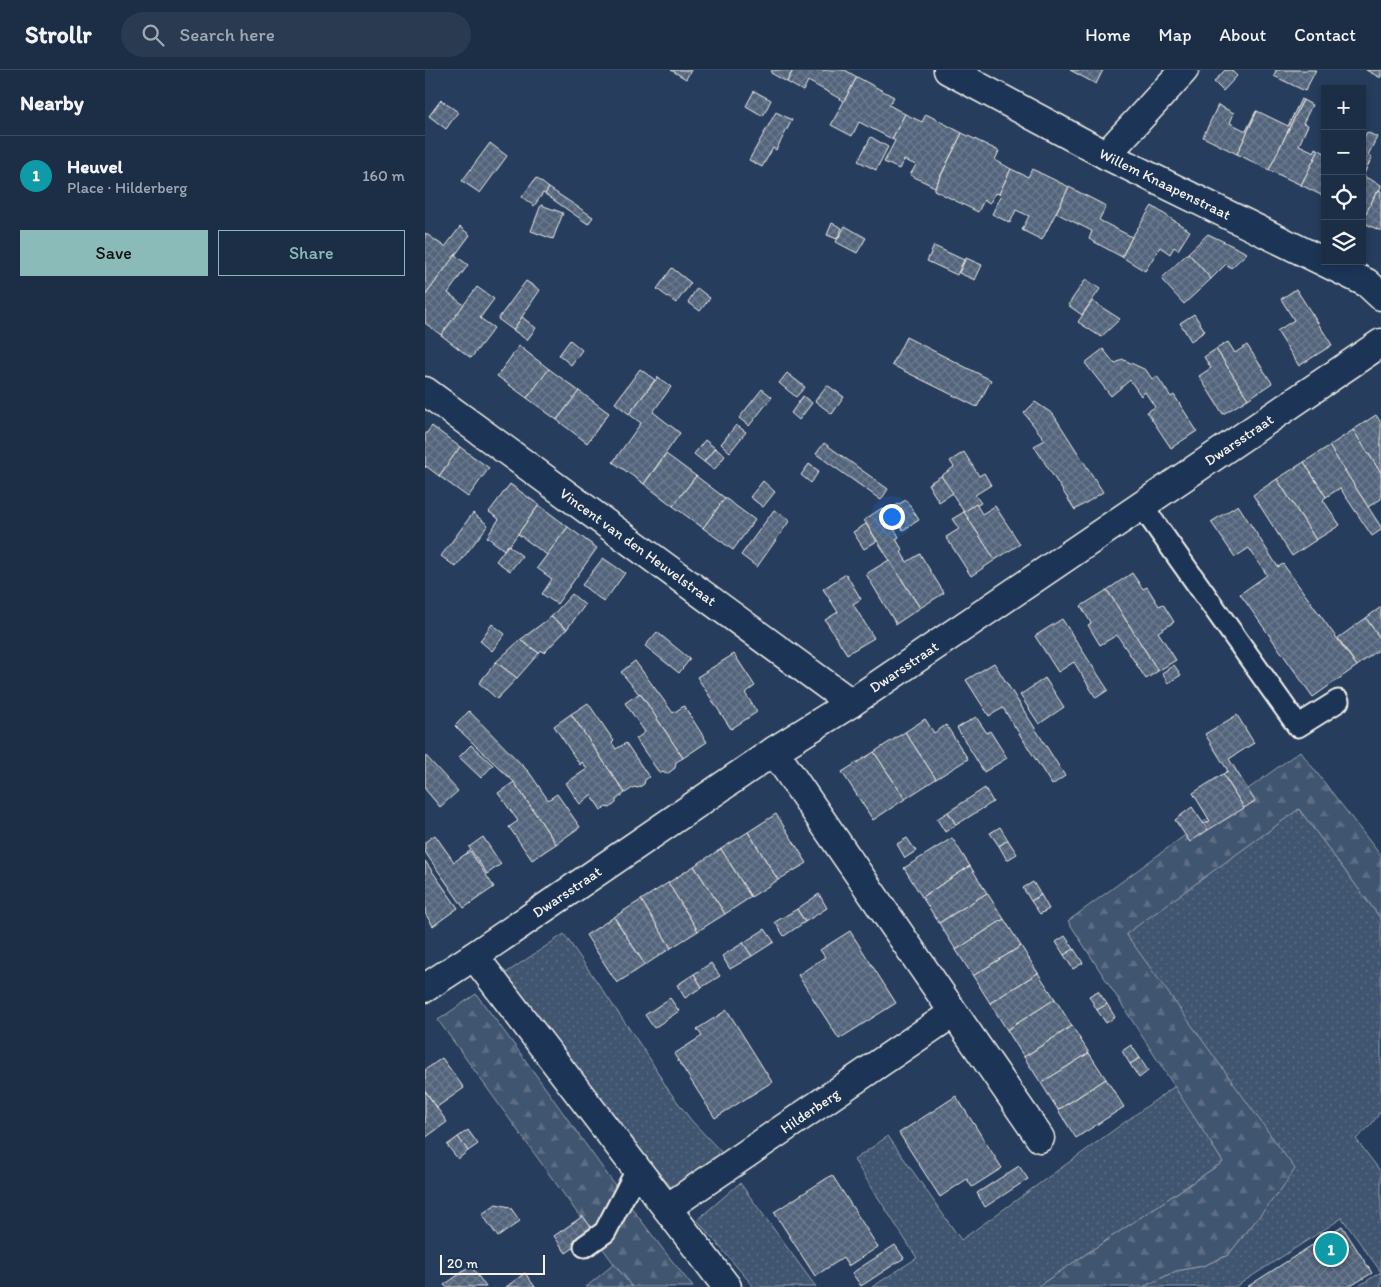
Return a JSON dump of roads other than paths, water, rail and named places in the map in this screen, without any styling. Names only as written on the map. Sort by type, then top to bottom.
[{"type":"street","name":"Willem Knaapenstraat","points":[[948,70],[1105,155],[1367,283],[1381,296]]},
{"type":"street","points":[[1105,155],[1184,70]]},
{"type":"street","name":"Dwarsstraat","points":[[425,988],[774,751],[851,703],[1381,343]]},
{"type":"street","name":"Vincent van den Heuvelstraat","points":[[425,391],[851,703]]},
{"type":"street","points":[[774,751],[1040,1138]]},
{"type":"street","points":[[474,956],[727,1287]]},
{"type":"street","name":"Hilderberg","points":[[667,1208],[953,1013]]},
{"type":"lane","points":[[1141,506],[1297,726],[1338,700]]},
{"type":"lane","points":[[585,1246],[605,1232],[637,1170]]},
{"type":"place","name":"Heuvel","points":[[1331,1249]]}]
